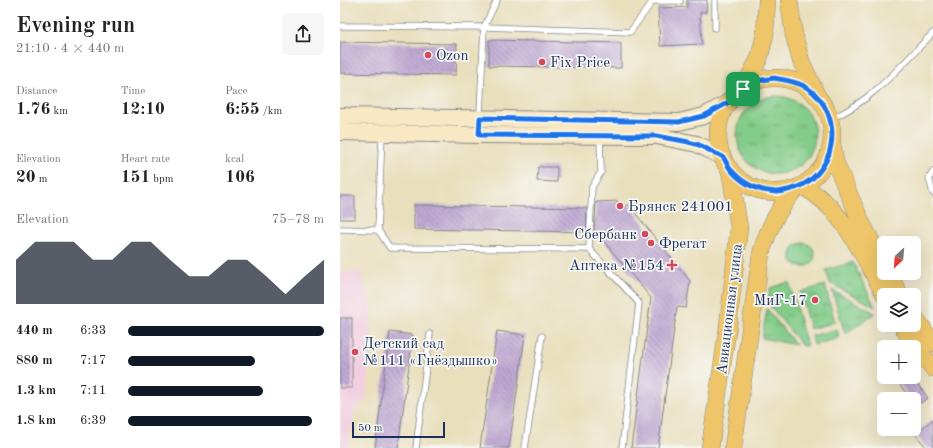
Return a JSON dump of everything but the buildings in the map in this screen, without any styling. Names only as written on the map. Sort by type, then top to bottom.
[{"type":"main road","points":[[743,89],[759,59],[765,35],[767,0]]},
{"type":"main road","points":[[789,0],[794,35],[801,61],[818,98]]},
{"type":"main road","points":[[340,116],[679,122],[704,116],[729,102],[743,89],[757,81],[774,78],[790,80],[806,87],[823,104],[830,119],[835,162],[861,222],[877,253]]},
{"type":"main road","points":[[726,163],[718,138],[720,119],[729,102]]},
{"type":"main road","points":[[340,132],[479,135],[657,136],[697,144],[726,163],[743,182],[759,190],[777,192],[799,187],[814,178],[823,167],[829,155],[832,142]]},
{"type":"main road","name":"Авиационная улица","points":[[710,448],[728,326],[739,228],[726,163]]},
{"type":"main road","points":[[799,187],[814,192],[828,203],[849,231],[881,288]]},
{"type":"main road","name":"Авиационная улица","points":[[733,448],[762,254],[768,230],[781,205],[799,187]]},
{"type":"main road","points":[[907,332],[930,357]]},
{"type":"main road","points":[[920,332],[930,357]]},
{"type":"lane","points":[[479,135],[484,27],[497,0]]},
{"type":"lane","points":[[340,26],[484,27],[630,32],[653,1],[680,0]]},
{"type":"lane","points":[[715,28],[716,0]]},
{"type":"lane","points":[[830,119],[856,106],[880,87],[933,33]]},
{"type":"lane","points":[[382,133],[378,230],[390,248],[589,249]]},
{"type":"lane","points":[[600,136],[601,172],[592,187],[589,249],[639,303],[622,448]]},
{"type":"lane","points":[[933,172],[929,178],[933,193]]},
{"type":"lane","points":[[340,229],[378,230]]},
{"type":"lane","points":[[416,448],[430,334]]},
{"type":"lane","points":[[525,448],[542,336]]},
{"type":"shaded area","name":"Детский сад №111 «Гнёздышко»","points":[[340,271],[360,271],[372,305],[367,399],[355,409],[348,448],[340,448]]},
{"type":"green space","points":[[776,96],[791,99],[804,107],[812,120],[815,135],[812,150],[804,163],[791,171],[776,174],[761,171],[748,163],[740,150],[737,135],[740,120],[748,107],[761,99]]},
{"type":"green space","points":[[803,243],[811,247],[815,255],[811,263],[803,267],[795,263],[791,255],[795,247]]},
{"type":"green space","points":[[853,262],[875,307],[830,283],[826,270]]},
{"type":"green space","points":[[789,282],[807,346],[802,346],[768,303],[770,288]]},
{"type":"green space","points":[[825,285],[835,322],[810,329],[800,292]]},
{"type":"green space","points":[[832,290],[875,313],[845,334]]},
{"type":"green space","points":[[767,309],[796,345],[762,338]]},
{"type":"green space","points":[[837,329],[839,338],[814,345],[812,336]]},
{"type":"place","name":"Ozon","points":[[428,55]]},
{"type":"place","name":"Fix Price","points":[[542,62]]},
{"type":"place","name":"Брянск 241001","points":[[620,206]]},
{"type":"place","name":"Сбербанк","points":[[645,234]]},
{"type":"place","name":"Фрегат","points":[[651,243]]},
{"type":"place","name":"Аптека №154","points":[[672,265]]},
{"type":"place","name":"МиГ-17","points":[[815,300]]},
{"type":"place","name":"Детский сад №111 «Гнёздышко»","points":[[355,352]]},
{"type":"route","points":[[774,78],[790,80],[806,87],[823,104],[832,127],[832,142],[829,155],[823,167],[814,178],[795,189],[777,192],[759,190],[743,182],[730,169],[723,157],[697,144],[657,136],[479,135],[480,118],[679,122],[704,116],[729,102],[743,89],[757,81],[774,78]]}]
